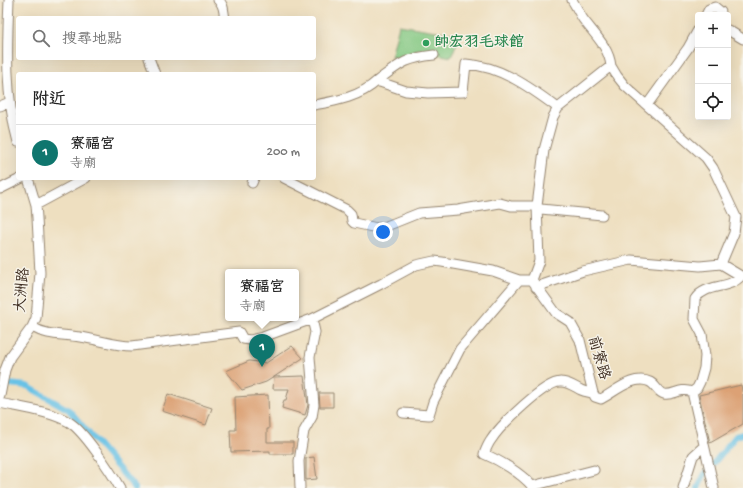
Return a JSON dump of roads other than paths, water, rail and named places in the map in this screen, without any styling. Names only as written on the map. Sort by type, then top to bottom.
[{"type":"street","points":[[9,0],[4,32],[10,102],[16,132]]},
{"type":"street","points":[[218,0],[225,11],[224,16]]},
{"type":"street","points":[[572,0],[610,57],[611,66],[620,81],[710,162],[736,217],[734,233],[721,264]]},
{"type":"street","points":[[708,12],[715,7],[721,12]]},
{"type":"street","points":[[731,32],[743,39]]},
{"type":"street","points":[[647,105],[688,48],[695,35]]},
{"type":"street","points":[[316,105],[340,100],[370,87],[401,62],[416,57],[434,55]]},
{"type":"street","points":[[150,60],[153,72]]},
{"type":"street","points":[[377,81],[406,91],[428,93],[463,92],[466,64],[478,65],[523,84],[558,108]]},
{"type":"street","points":[[534,284],[539,261],[537,206],[544,150],[553,117],[558,108],[611,66]]},
{"type":"street","points":[[0,106],[10,102]]},
{"type":"street","points":[[0,189],[18,180]]},
{"type":"street","name":"大洲路","points":[[1,393],[5,370],[10,357],[32,327],[36,318],[40,273],[36,205],[29,180]]},
{"type":"street","points":[[36,205],[82,180]]},
{"type":"street","points":[[288,180],[347,210],[351,214],[352,221],[354,223],[377,228],[419,213],[458,210],[500,203],[511,206],[537,206],[541,209],[602,215]]},
{"type":"street","points":[[32,327],[41,332],[80,337],[123,346],[239,332],[243,339],[250,340],[263,337],[312,318],[416,265],[428,262],[442,262],[493,271],[534,284],[631,260],[700,266],[721,264],[742,277],[731,283],[703,291],[695,299],[694,319],[702,334],[705,356],[704,368],[700,382],[697,388],[692,392],[714,488]]},
{"type":"street","points":[[403,413],[429,415],[433,402],[460,349],[519,280]]},
{"type":"street","name":"前寮路","points":[[534,284],[556,313],[570,322],[580,340],[593,393],[597,398],[601,399],[625,384],[640,381],[651,383],[665,395],[681,390],[692,392]]},
{"type":"street","points":[[300,488],[298,461],[304,432],[312,417],[314,405],[310,357],[315,332],[312,318]]},
{"type":"street","points":[[593,393],[582,391],[563,382],[554,383],[536,395],[516,412],[490,440],[484,454],[526,479],[532,486],[594,470]]},
{"type":"street","points":[[0,403],[52,415],[69,422],[83,434],[120,488]]},
{"type":"street","points":[[683,488],[693,456],[705,448]]},
{"type":"waterway","points":[[0,383],[27,386],[69,410],[135,488]]},
{"type":"waterway","points":[[698,488],[704,475],[736,436],[743,434]]},
{"type":"place","name":"帥宏羽毛球館","points":[[426,43]]},
{"type":"place","name":"寮福宮","points":[[262,367]]}]
